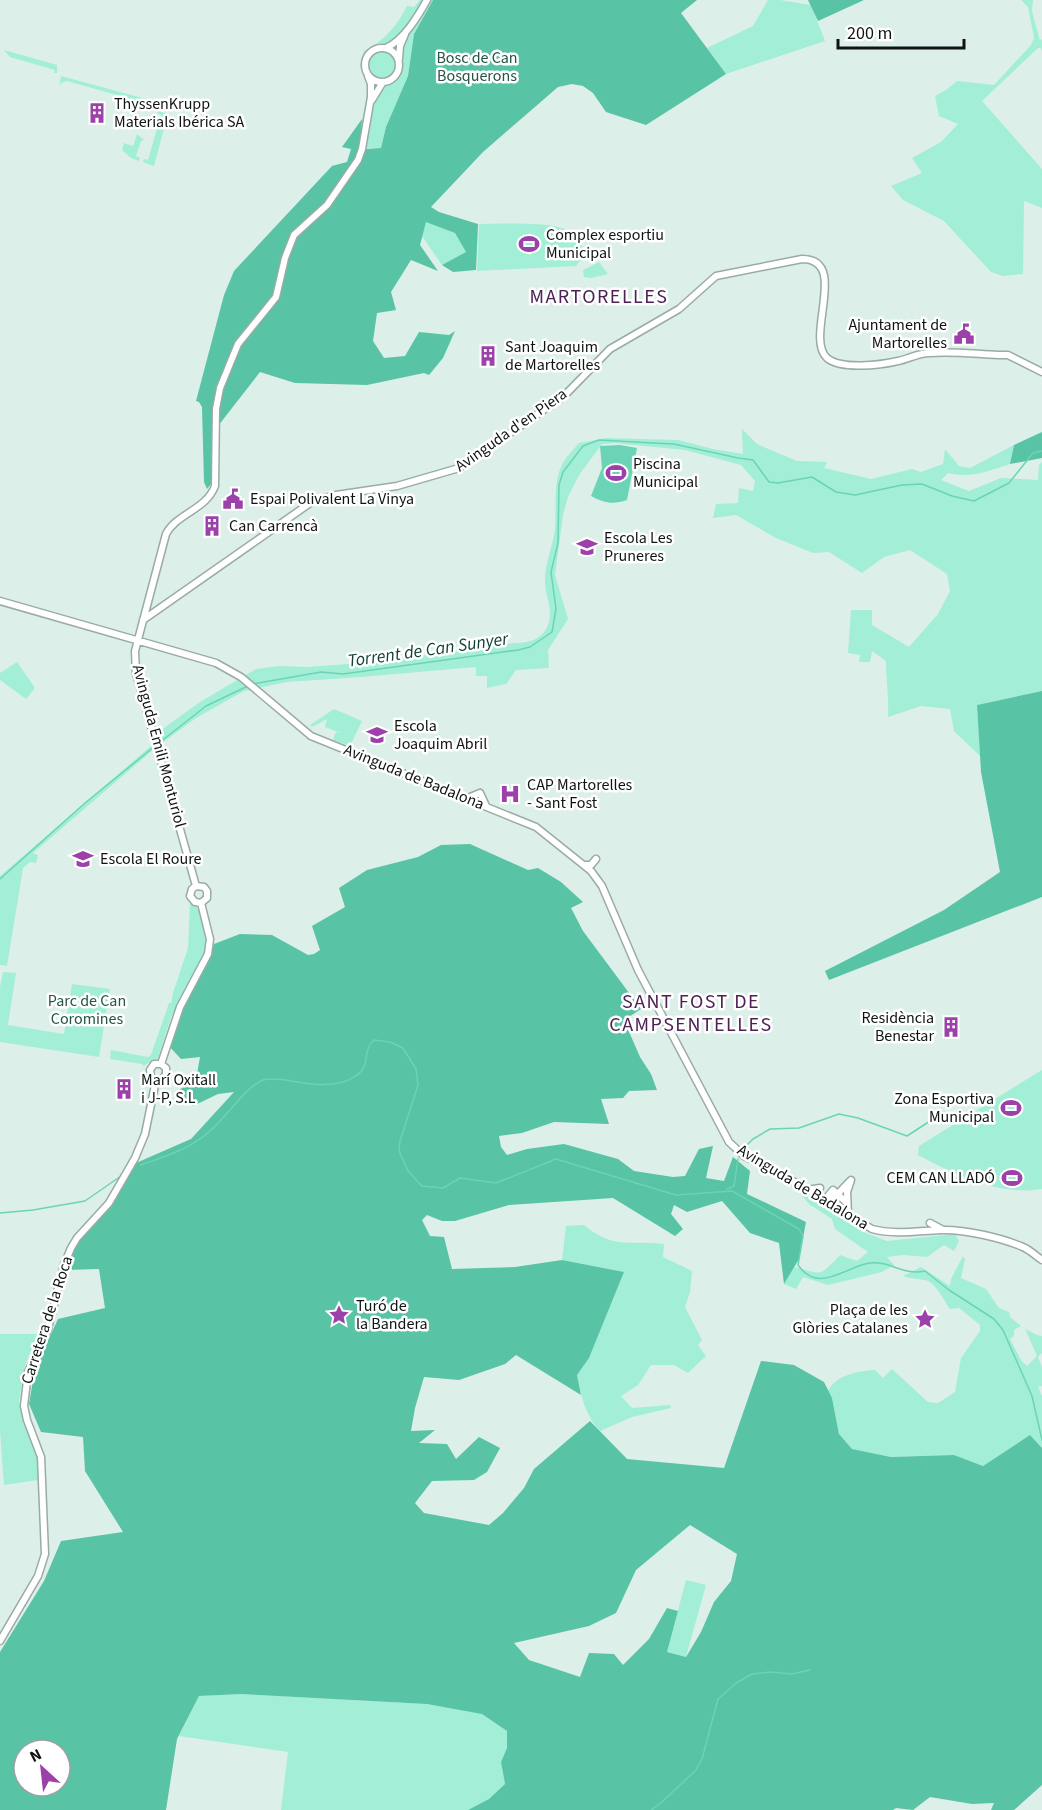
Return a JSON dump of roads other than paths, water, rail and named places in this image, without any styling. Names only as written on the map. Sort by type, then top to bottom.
[{"type":"street","points":[[369,105],[371,84],[364,67],[367,55],[377,48],[386,48],[395,43],[427,0]]},
{"type":"street","points":[[368,76],[374,81],[383,82],[390,80],[398,72],[400,46],[408,28]]},
{"type":"street","points":[[386,48],[399,60]]},
{"type":"street","points":[[369,105],[383,82]]},
{"type":"street","name":"Avinguda Emili Monturiol","points":[[196,886],[136,673],[138,641],[167,531],[204,503],[213,490],[217,398],[236,348],[248,330],[274,301],[287,251],[294,235],[327,205],[358,160],[369,105]]},
{"type":"street","name":"Avinguda d'en Piera","points":[[143,620],[313,501],[333,495],[397,486],[459,468],[564,396],[610,349],[679,309],[716,276],[806,259],[819,266],[825,276],[826,290],[820,342],[824,355],[831,361],[850,365],[889,363],[927,353],[1008,355],[1042,372]]},
{"type":"street","name":"Avinguda de Badalona","points":[[0,601],[216,663],[241,677],[311,736],[468,798],[480,793],[486,806],[536,826],[595,876],[610,903],[638,970],[729,1142],[744,1156],[872,1229],[884,1232],[958,1231],[1016,1244],[1042,1260]]},
{"type":"street","points":[[584,866],[591,865],[596,859]]},
{"type":"street","points":[[595,868],[595,876]]},
{"type":"street","points":[[196,886],[204,887],[208,893],[207,898],[201,903],[195,902],[190,896],[192,889],[196,886]]},
{"type":"street","points":[[161,1064],[177,1013],[208,954],[210,939],[201,903]]},
{"type":"street","points":[[154,1064],[161,1064],[166,1068],[166,1074],[162,1079],[156,1080],[151,1077],[150,1070],[154,1064]]},
{"type":"street","name":"Carretera de la Roca","points":[[0,1641],[38,1576],[45,1554],[41,1457],[24,1411],[28,1372],[48,1329],[70,1248],[109,1203],[135,1158],[145,1134],[156,1080]]},
{"type":"street","points":[[827,1202],[851,1180],[847,1192],[848,1215]]},
{"type":"street","points":[[807,1190],[820,1188]]},
{"type":"street","points":[[837,1193],[847,1203]]},
{"type":"street","points":[[930,1223],[943,1230]]},
{"type":"waterway","name":"Torrent de Can Sunyer","points":[[252,684],[321,672],[343,674],[518,650],[530,647],[552,632],[556,609],[551,572],[558,543],[559,485],[563,472],[583,446],[599,440],[674,444],[753,460],[769,482],[778,483],[812,477],[836,492],[855,495],[902,485],[922,484],[952,496],[974,501],[1009,483],[1033,453],[1042,451]]},
{"type":"waterway","name":"Torrent de Can Sunyer","points":[[159,743],[206,706],[248,686]]},
{"type":"waterway","name":"Torrent de Can Sunyer","points":[[0,879],[85,803],[155,746]]},
{"type":"waterway","points":[[141,1165],[194,1143],[216,1125],[249,1089],[263,1080],[277,1079],[323,1085],[341,1083],[361,1071],[368,1048],[374,1040],[390,1042],[403,1048],[416,1069],[418,1085],[400,1141],[399,1151],[408,1171],[422,1186],[443,1188],[460,1178],[496,1183],[556,1159],[676,1195],[732,1191],[799,1229],[803,1236],[798,1265],[806,1274],[815,1278],[824,1278],[870,1263],[883,1264],[902,1270],[925,1271],[949,1290],[994,1319],[1003,1330],[1032,1396],[1042,1440]]},
{"type":"waterway","points":[[743,1149],[753,1139],[770,1129],[799,1128],[839,1114],[858,1118],[907,1136],[944,1112]]},
{"type":"waterway","points":[[727,1189],[734,1186],[738,1159]]},
{"type":"waterway","points":[[0,1213],[85,1201],[121,1176]]},
{"type":"waterway","points":[[651,1810],[696,1770],[702,1759],[718,1699],[736,1683],[752,1674],[770,1672],[792,1674],[810,1670]]},
{"type":"place","name":"ThyssenKrupp Materials Ibérica SA","points":[[97,113]]},
{"type":"place","name":"Complex esportiu Municipal","points":[[529,244]]},
{"type":"place","name":"Ajuntament de Martorelles","points":[[964,334]]},
{"type":"place","name":"Sant Joaquim de Martorelles","points":[[488,356]]},
{"type":"place","name":"Piscina Municipal","points":[[616,473]]},
{"type":"place","name":"Espai Polivalent La Vinya","points":[[233,499]]},
{"type":"place","name":"Can Carrencà","points":[[212,526]]},
{"type":"place","name":"Escola Les Pruneres","points":[[587,547]]},
{"type":"place","name":"Escola Joaquim Abril","points":[[377,735]]},
{"type":"place","name":"CAP Martorelles - Sant Fost","points":[[510,794]]},
{"type":"place","name":"Escola El Roure","points":[[83,859]]},
{"type":"place","name":"Residència Benestar","points":[[951,1027]]},
{"type":"place","name":"Marí Oxitall i J-P, S.L","points":[[124,1089]]},
{"type":"place","name":"Zona Esportiva Municipal","points":[[1011,1108]]},
{"type":"place","name":"CEM CAN LLADÓ","points":[[1012,1178]]},
{"type":"place","name":"Turó de la Bandera","points":[[339,1315]]},
{"type":"place","name":"Plaça de les Glòries Catalanes","points":[[925,1319]]},
{"type":"district","name":"MARTORELLES","points":[[599,297]]},
{"type":"district","name":"SANT FOST DE CAMPSENTELLES","points":[[691,1014]]},
{"type":"park label","name":"Bosc de Can Bosquerons","points":[[477,67]]},
{"type":"park label","name":"Parc de Can Coromines","points":[[87,1010]]}]
